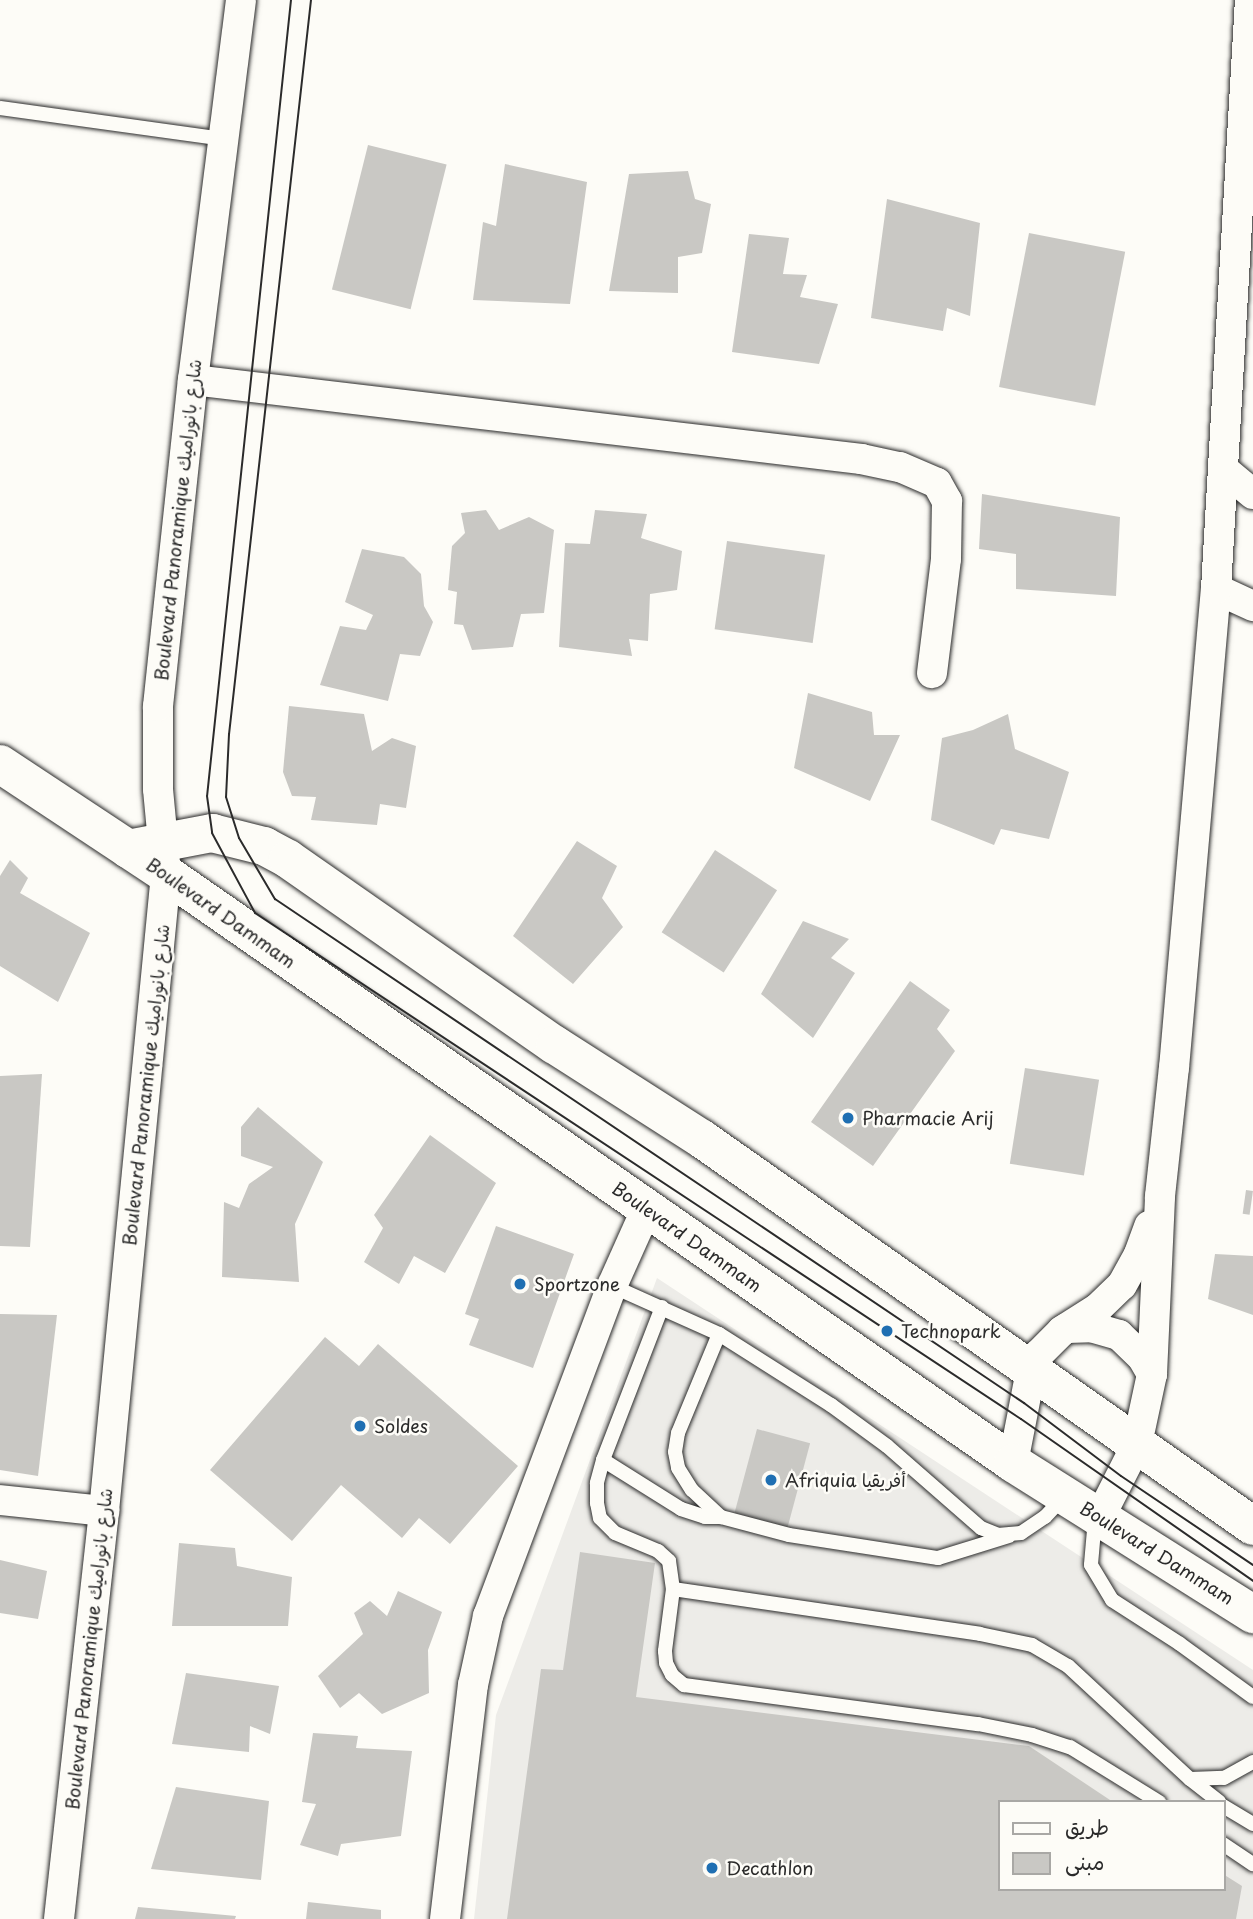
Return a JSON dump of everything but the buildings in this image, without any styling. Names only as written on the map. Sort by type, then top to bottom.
[{"type":"street","name":"Boulevard Panoramique شارع بانوراميك","points":[[59,1919],[104,1511],[166,857],[158,789],[158,706],[193,380],[241,0]]},
{"type":"street","points":[[1100,1517],[1137,1444],[1152,1374],[1160,1196],[1174,1068],[1216,589],[1223,469],[1242,337],[1250,0]]},
{"type":"street","points":[[193,380],[861,459],[900,467],[937,483],[947,501],[946,559],[932,673]]},
{"type":"street","points":[[1223,469],[1253,494]]},
{"type":"street","points":[[1216,589],[1253,606]]},
{"type":"street","name":"Boulevard Dammam","points":[[0,764],[128,849],[166,857],[646,1210],[1013,1463],[1253,1614]]},
{"type":"street","name":"Boulevard Dammam","points":[[166,857],[212,833],[264,846],[288,859],[555,1045],[702,1139],[1253,1526]]},
{"type":"street","points":[[1013,1463],[1031,1370],[1039,1354],[1067,1328],[1111,1298],[1122,1285],[1139,1254],[1160,1196]]},
{"type":"street","points":[[445,1919],[473,1685],[488,1616],[612,1286],[646,1210]]},
{"type":"street","points":[[1067,1328],[1091,1327],[1119,1335],[1142,1357],[1152,1374]]},
{"type":"street","points":[[0,1500],[104,1511]]},
{"type":"lane","points":[[0,108],[223,139]]},
{"type":"lane","points":[[612,1286],[719,1334],[887,1446],[981,1528],[998,1535],[1013,1534]]},
{"type":"lane","points":[[662,1307],[603,1460],[597,1483],[600,1518],[615,1533],[658,1551],[669,1561],[673,1589],[666,1663],[684,1685],[978,1724],[1032,1735],[1070,1747],[1156,1800]]},
{"type":"lane","points":[[719,1334],[678,1433],[675,1452],[678,1468],[692,1490],[721,1517]]},
{"type":"lane","points":[[603,1460],[674,1505],[705,1517],[721,1517],[789,1535],[938,1558],[1029,1529],[1066,1495]]},
{"type":"lane","points":[[1100,1517],[1092,1540],[1091,1565],[1112,1600],[1180,1644],[1253,1697]]},
{"type":"lane","points":[[673,1589],[1032,1644],[1068,1666],[1190,1779],[1216,1800]]},
{"type":"lane","points":[[1190,1779],[1224,1778],[1253,1762]]},
{"type":"lane","points":[[1225,1806],[1253,1824]]},
{"type":"lane","points":[[1225,1845],[1253,1864]]},
{"type":"shaded area","points":[[657,1278],[1253,1670],[1253,1919],[474,1919],[496,1715]]},
{"type":"tram line","points":[[291,0],[207,796],[212,833],[255,913],[1021,1419],[1253,1581]]},
{"type":"tram line","points":[[311,0],[229,734],[226,797],[239,838],[275,899],[1024,1403],[1121,1476],[1253,1565]]},
{"type":"place","name":"Pharmacie Arij","points":[[848,1118]]},
{"type":"place","name":"Sportzone","points":[[520,1284]]},
{"type":"place","name":"Technopark","points":[[887,1331]]},
{"type":"place","name":"Soldes","points":[[360,1426]]},
{"type":"place","name":"Afriquia أفريقيا","points":[[771,1480]]},
{"type":"place","name":"Decathlon","points":[[712,1868]]}]
